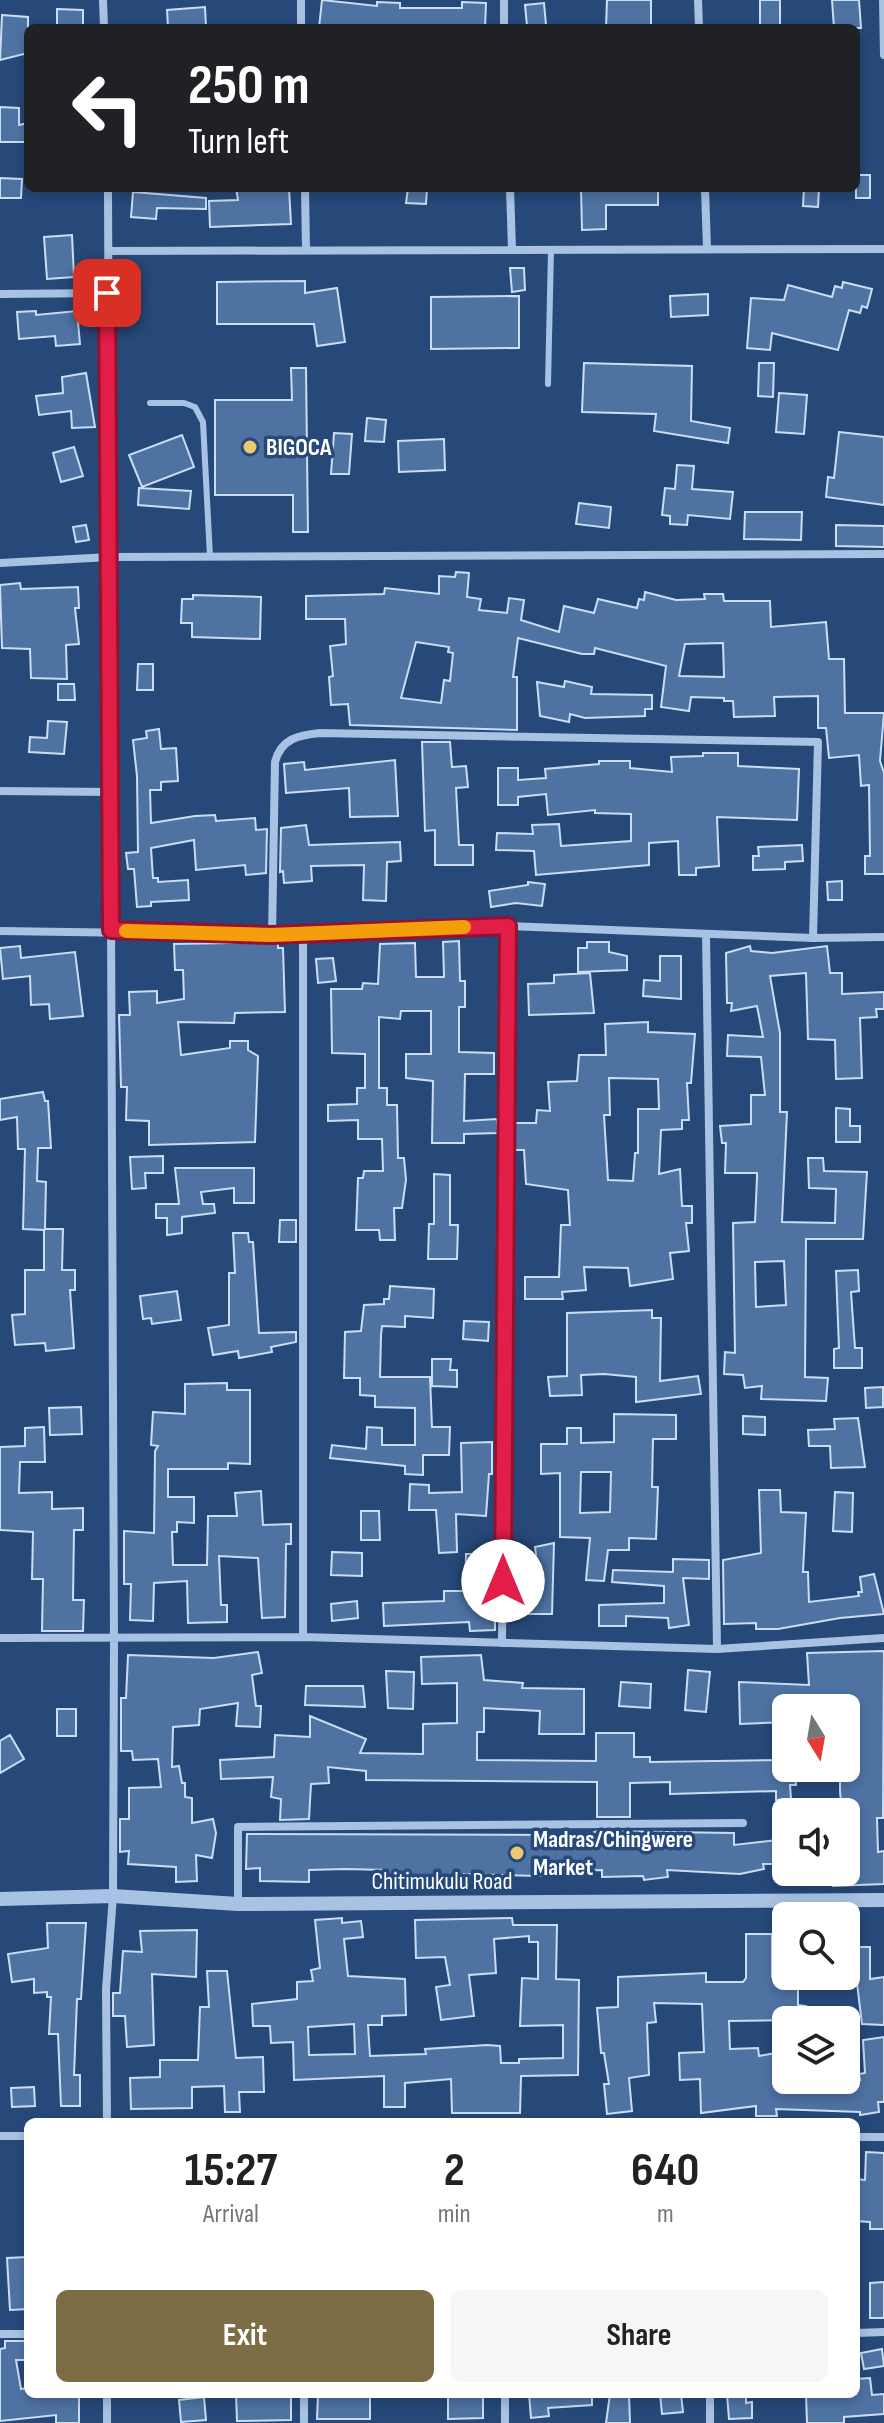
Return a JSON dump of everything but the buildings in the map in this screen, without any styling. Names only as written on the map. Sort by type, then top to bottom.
[{"type":"street","points":[[103,0],[104,24]]},
{"type":"street","points":[[301,0],[301,24]]},
{"type":"street","points":[[504,0],[504,24]]},
{"type":"street","points":[[698,0],[699,24]]},
{"type":"street","points":[[883,0],[884,55]]},
{"type":"street","points":[[107,2118],[106,1989],[113,1896],[114,1640],[108,192]]},
{"type":"street","points":[[305,192],[306,250]]},
{"type":"street","points":[[510,192],[512,250]]},
{"type":"street","points":[[705,192],[707,249]]},
{"type":"street","points":[[110,251],[884,249]]},
{"type":"street","points":[[0,294],[107,293]]},
{"type":"street","points":[[0,563],[110,557],[884,554]]},
{"type":"street","points":[[272,935],[275,762],[281,746],[294,737],[320,733],[818,742],[813,938]]},
{"type":"street","points":[[0,791],[111,792]]},
{"type":"street","points":[[0,931],[111,930],[272,935],[508,926],[813,938],[884,937]]},
{"type":"street","points":[[502,1643],[508,926]]},
{"type":"street","points":[[303,932],[303,1637]]},
{"type":"street","points":[[706,934],[717,1649]]},
{"type":"street","points":[[0,1638],[303,1637],[717,1649],[884,1638]]},
{"type":"street","points":[[238,1904],[238,1827],[743,1823]]},
{"type":"street","name":"Chitimukulu Road","points":[[0,1899],[113,1896],[238,1904],[884,1900]]},
{"type":"street","points":[[0,2136],[24,2136]]},
{"type":"street","points":[[860,2137],[884,2137]]},
{"type":"street","points":[[860,2333],[884,2332]]},
{"type":"street","points":[[0,2334],[24,2334]]},
{"type":"street","points":[[107,2398],[107,2423]]},
{"type":"street","points":[[304,2398],[304,2423]]},
{"type":"street","points":[[505,2398],[505,2423]]},
{"type":"street","points":[[710,2398],[710,2423]]},
{"type":"lane","points":[[548,384],[551,250]]},
{"type":"lane","points":[[150,403],[184,403],[195,407],[203,422],[210,557]]},
{"type":"slow traffic","points":[[126,931],[272,935],[464,927]]},
{"type":"place","name":"BIGOCA","points":[[250,447]]},
{"type":"place","name":"Madras/Chingwere Market","points":[[517,1853]]},
{"type":"route","points":[[107,293],[111,930],[272,935],[508,926],[503,1581]]}]
